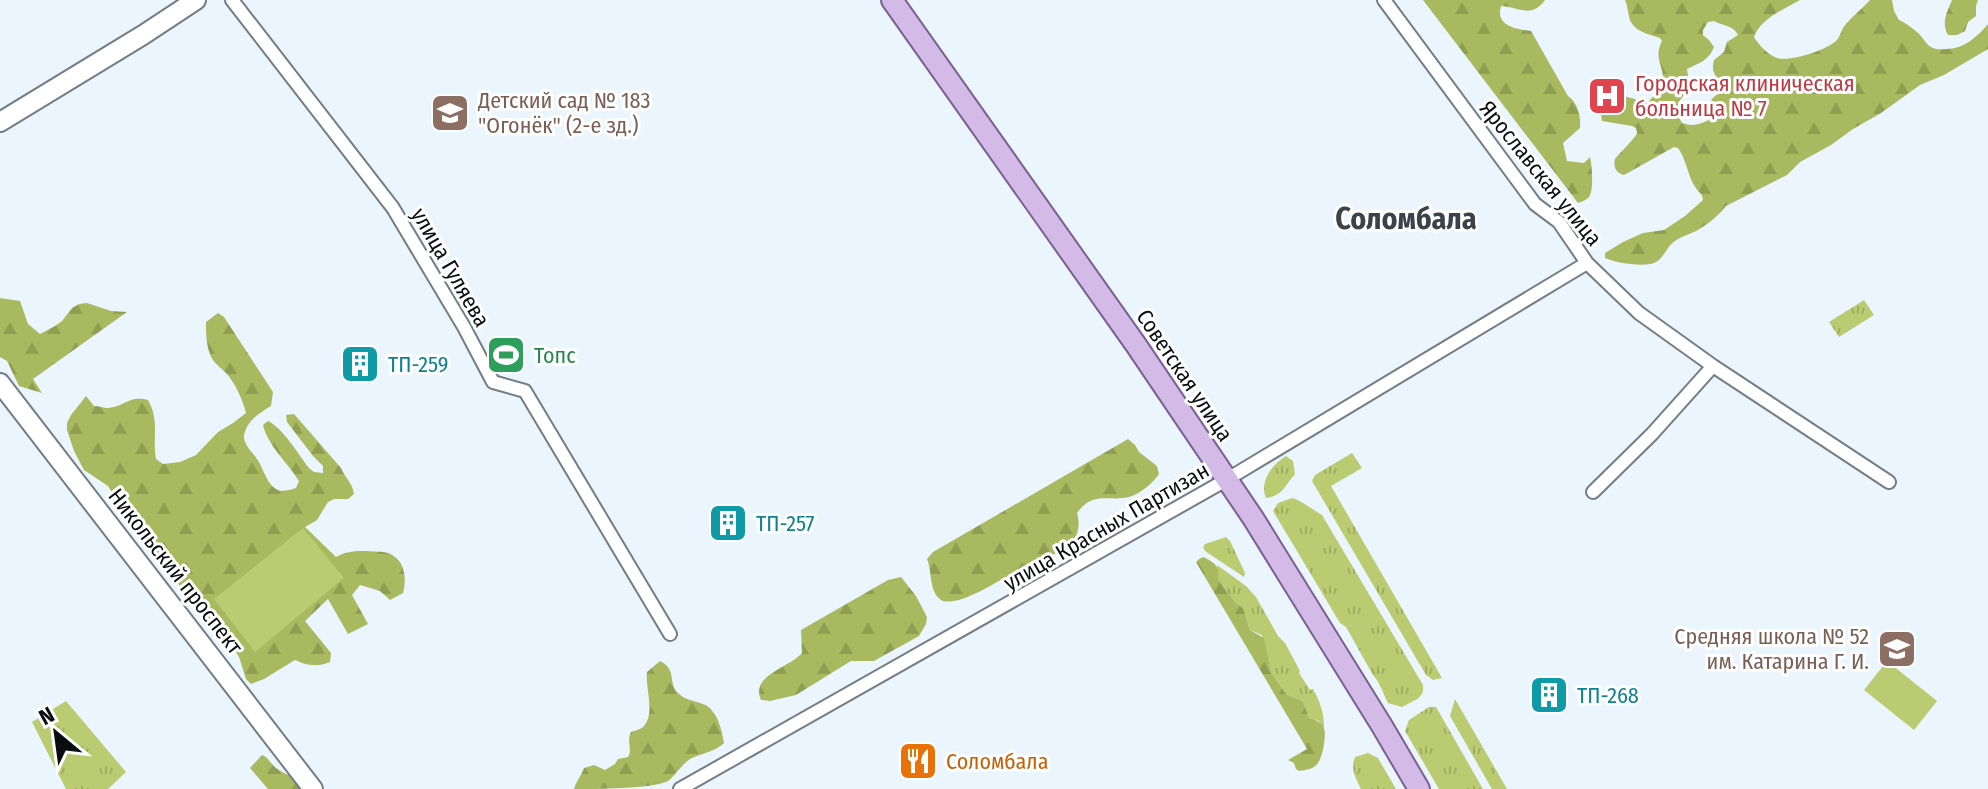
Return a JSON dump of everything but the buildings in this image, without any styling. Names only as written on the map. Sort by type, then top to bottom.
[{"type":"main road","points":[[0,122],[196,0]]},
{"type":"main road","name":"Советская улица","points":[[892,0],[1119,321],[1261,530],[1419,789]]},
{"type":"main road","name":"Никольский проспект","points":[[0,383],[313,789]]},
{"type":"street","name":"улица Гуляева","points":[[232,0],[393,208],[493,382],[525,391],[670,634]]},
{"type":"street","name":"Ярославская улица","points":[[1384,0],[1535,204],[1559,222],[1587,263],[1639,313],[1713,366],[1889,482]]},
{"type":"street","name":"улица Красных Партизан","points":[[680,789],[1226,480],[1587,263]]},
{"type":"street","points":[[1593,492],[1652,434],[1713,366]]},
{"type":"green space","points":[[1423,0],[1545,0],[1530,11],[1501,6],[1501,18],[1508,25],[1531,31],[1576,106],[1580,128],[1563,143],[1567,161],[1584,163],[1590,157],[1592,184],[1588,198],[1578,203]]},
{"type":"green space","points":[[1625,0],[1800,0],[1767,20],[1754,37],[1770,54],[1783,59],[1808,54],[1832,44],[1846,24],[1870,0],[1892,0],[1899,20],[1931,47],[1940,49],[1964,45],[1988,24],[1988,49],[1920,85],[1881,113],[1800,162],[1787,175],[1726,206],[1702,228],[1675,241],[1654,263],[1629,264],[1605,258],[1605,253],[1643,233],[1664,230],[1703,200],[1678,148],[1674,147],[1624,175],[1615,167],[1615,159],[1637,132],[1632,126],[1602,121],[1604,106],[1621,97],[1648,103],[1663,81],[1658,53],[1662,41],[1635,27]],"holes":[[[1708,22],[1731,27],[1738,35],[1727,42],[1724,52],[1714,60],[1713,70],[1719,84],[1718,94],[1714,96],[1709,109],[1709,120],[1693,125],[1682,123],[1678,109],[1682,97],[1690,90],[1687,69],[1710,55],[1714,47],[1703,35],[1703,30]]]},
{"type":"green space","points":[[1952,0],[1978,0],[1976,16],[1968,22],[1965,31],[1957,35],[1948,35],[1945,26]]},
{"type":"green space","points":[[0,298],[20,301],[28,324],[40,334],[62,321],[79,304],[127,312],[33,379],[42,393],[19,386],[7,361],[0,357]]},
{"type":"green space","points":[[1864,300],[1874,315],[1839,337],[1829,322]]},
{"type":"green space","points":[[218,313],[224,317],[273,392],[271,406],[252,420],[244,436],[271,485],[278,490],[287,490],[296,488],[299,481],[269,440],[263,425],[268,421],[285,435],[309,468],[323,473],[323,466],[287,422],[286,415],[294,414],[341,468],[354,494],[348,499],[328,502],[317,520],[305,527],[336,557],[356,551],[394,556],[401,564],[405,581],[403,593],[390,600],[380,591],[360,585],[352,595],[368,624],[348,634],[328,599],[305,621],[331,653],[330,662],[312,665],[295,660],[251,684],[229,640],[204,622],[197,602],[152,553],[108,486],[84,470],[67,430],[71,415],[86,396],[94,406],[106,408],[136,399],[148,400],[155,422],[156,459],[163,464],[180,462],[196,455],[218,432],[246,413],[241,397],[209,350],[206,322]]},
{"type":"green space","points":[[1128,439],[1157,466],[1159,474],[1146,488],[1129,497],[1095,499],[1083,506],[1077,513],[1078,528],[1074,539],[1053,555],[959,600],[947,602],[937,596],[927,559],[933,552]]},
{"type":"green space","points":[[1352,453],[1362,468],[1331,486],[1442,678],[1433,680],[1426,675],[1312,481],[1315,475]]},
{"type":"green space","points":[[1286,456],[1293,461],[1295,474],[1280,492],[1266,498],[1264,486],[1268,474]]},
{"type":"green space","points":[[1292,498],[1322,515],[1423,685],[1419,698],[1402,707],[1388,703],[1346,627],[1340,623],[1273,511],[1278,503]]},
{"type":"green space","points":[[303,528],[344,578],[255,652],[214,599]]},
{"type":"green space","points":[[1226,537],[1245,573],[1244,577],[1203,547]]},
{"type":"green space","points":[[1203,557],[1216,565],[1218,579],[1243,608],[1250,630],[1264,638],[1271,672],[1286,694],[1303,701],[1309,718],[1324,727],[1322,755],[1312,768],[1299,771],[1288,760],[1307,749],[1196,562]]},
{"type":"green space","points":[[1217,565],[1256,597],[1285,643],[1299,673],[1310,690],[1313,689],[1321,707],[1324,727],[1319,721],[1309,718],[1303,701],[1286,694],[1271,672],[1262,635],[1250,630],[1243,608],[1218,579]]},
{"type":"green space","points":[[901,577],[927,617],[919,636],[874,661],[851,661],[796,695],[761,700],[759,691],[766,678],[802,653],[801,630],[888,580]]},
{"type":"green space","points":[[660,661],[669,669],[679,694],[712,710],[724,743],[690,759],[668,781],[660,784],[574,789],[584,768],[594,765],[605,770],[618,759],[628,757],[631,732],[643,727],[649,715],[647,672]]},
{"type":"green space","points":[[1887,661],[1937,701],[1914,730],[1864,690]]},
{"type":"green space","points":[[1455,699],[1507,789],[1492,789],[1450,716]]},
{"type":"green space","points":[[66,701],[126,772],[108,789],[66,789],[32,722]]},
{"type":"green space","points":[[1429,707],[1436,707],[1483,789],[1439,789],[1405,731],[1409,720]]},
{"type":"green space","points":[[1368,753],[1378,758],[1396,789],[1361,789],[1353,765],[1355,757]]},
{"type":"green space","points":[[262,755],[301,789],[268,789],[250,768]]},
{"type":"place","name":"Городская клиническая больница № 7","points":[[1607,96]]},
{"type":"place","name":"Детский сад № 183 \"Огонёк\" (2-е зд.)","points":[[450,113]]},
{"type":"place","name":"Топс","points":[[506,355]]},
{"type":"place","name":"ТП-259","points":[[360,364]]},
{"type":"place","name":"ТП-257","points":[[728,523]]},
{"type":"place","name":"Средняя школа № 52 им. Катарина Г. И.","points":[[1897,649]]},
{"type":"place","name":"ТП-268","points":[[1549,695]]},
{"type":"place","name":"Соломбала","points":[[918,761]]},
{"type":"district","name":"Соломбала","points":[[1406,219]]}]
